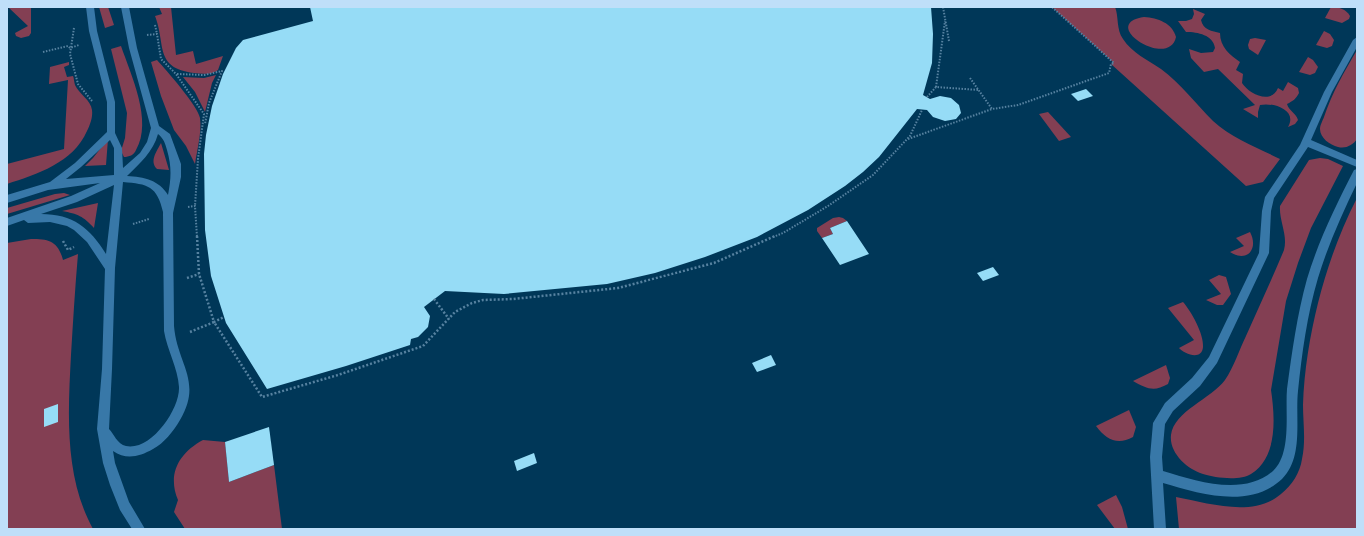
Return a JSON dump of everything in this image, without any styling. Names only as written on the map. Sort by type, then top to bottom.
[{"type":"street","points":[[90,7],[93,31],[106,74],[110,102],[111,133],[118,148],[119,178],[110,268],[107,369],[103,429],[109,463],[116,485],[124,506],[139,529]]},
{"type":"street","points":[[7,222],[74,199],[119,178],[144,155],[151,142],[154,128],[133,48],[125,7]]},
{"type":"street","points":[[1160,529],[1157,475],[1157,440],[1159,424],[1169,407],[1196,382],[1213,360],[1264,253],[1267,242],[1265,214],[1266,205],[1306,142],[1328,92],[1357,40]]},
{"type":"street","points":[[103,429],[111,443],[117,449],[127,452],[134,452],[144,448],[155,440],[170,425],[176,416],[184,396],[183,376],[169,332],[168,212],[176,177],[176,164],[167,136],[154,128]]},
{"type":"street","points":[[53,185],[78,165],[111,133]]},
{"type":"street","points":[[1306,142],[1357,164]]},
{"type":"street","points":[[1157,475],[1200,486],[1236,491],[1251,490],[1278,474],[1286,463],[1290,449],[1292,398],[1297,353],[1316,269],[1336,218],[1357,173]]},
{"type":"street","points":[[7,199],[53,185],[119,178],[147,183],[158,188],[164,198],[168,212]]},
{"type":"street","points":[[18,219],[53,218],[62,219],[75,225],[91,240],[110,268]]},
{"type":"path","points":[[943,7],[949,41]]},
{"type":"path","points":[[907,139],[992,108],[1018,105],[1109,74],[1111,64],[1114,63],[1052,7]]},
{"type":"path","points":[[926,97],[936,87],[945,21]]},
{"type":"path","points":[[155,25],[156,34]]},
{"type":"path","points":[[43,52],[68,46],[70,48]]},
{"type":"path","points":[[70,54],[78,84],[94,106]]},
{"type":"path","points":[[176,74],[204,75],[222,71],[209,103],[203,132]]},
{"type":"path","points":[[970,78],[992,108]]},
{"type":"path","points":[[936,87],[979,90]]},
{"type":"path","points":[[190,332],[214,322],[262,397],[338,375],[423,346],[455,312],[463,307],[483,300],[513,299],[618,288],[714,263],[783,233],[828,206],[873,175],[910,136],[922,110]]},
{"type":"path","points":[[182,279],[199,274]]},
{"type":"path","points":[[434,299],[449,319]]},
{"type":"shaded area","points":[[8,7],[31,7],[31,33],[29,36],[21,38],[16,36],[15,33],[28,26]]},
{"type":"shaded area","points":[[99,7],[108,7],[114,25],[105,28]]},
{"type":"shaded area","points":[[159,7],[171,7],[176,55],[193,51],[196,64],[223,56],[216,72],[204,74],[181,70],[173,66],[167,60],[155,16],[162,14]]},
{"type":"shaded area","points":[[1052,7],[1115,7],[1118,27],[1121,35],[1131,48],[1168,75],[1213,121],[1228,133],[1280,159],[1263,182],[1246,186],[1111,64],[1113,62]]},
{"type":"shaded area","points":[[1331,7],[1344,10],[1350,16],[1349,19],[1342,23],[1325,18]]},
{"type":"shaded area","points":[[1193,9],[1205,14],[1201,20],[1206,28],[1220,33],[1220,38],[1224,46],[1229,53],[1240,62],[1236,70],[1243,74],[1242,83],[1250,91],[1265,97],[1275,93],[1278,88],[1283,91],[1288,82],[1298,88],[1299,93],[1297,97],[1287,104],[1298,120],[1295,124],[1288,127],[1290,116],[1283,108],[1277,106],[1265,104],[1260,105],[1258,118],[1243,109],[1255,105],[1218,69],[1204,72],[1191,58],[1189,49],[1201,53],[1213,52],[1215,48],[1214,44],[1208,37],[1186,32],[1178,21],[1192,19],[1194,14]]},
{"type":"shaded area","points":[[1144,17],[1164,22],[1171,28],[1176,37],[1171,46],[1161,49],[1150,47],[1140,42],[1132,35],[1128,28],[1132,21]]},
{"type":"shaded area","points":[[1324,31],[1330,34],[1334,40],[1332,46],[1327,48],[1316,45]]},
{"type":"shaded area","points":[[1255,38],[1266,40],[1258,55],[1249,49],[1248,45],[1250,39]]},
{"type":"shaded area","points":[[121,46],[139,98],[142,126],[141,138],[135,152],[128,157],[124,157],[121,151],[125,138],[127,113],[111,49]]},
{"type":"shaded area","points":[[1357,50],[1357,139],[1349,146],[1338,147],[1332,145],[1324,138],[1320,132],[1320,127],[1335,91]]},
{"type":"shaded area","points":[[1308,57],[1313,60],[1318,67],[1315,73],[1310,75],[1299,72]]},
{"type":"shaded area","points":[[157,60],[188,97],[198,112],[200,118],[200,135],[195,164],[186,146],[174,130],[161,96],[151,62]]},
{"type":"shaded area","points":[[69,62],[69,65],[64,67],[67,77],[73,76],[75,85],[91,106],[92,118],[87,131],[81,142],[73,151],[53,166],[7,184],[7,164],[64,149],[68,80],[49,84],[50,67]]},
{"type":"shaded area","points":[[216,75],[212,83],[205,112],[195,92],[183,77],[204,78]]},
{"type":"shaded area","points":[[1048,112],[1071,137],[1059,141],[1039,114]]},
{"type":"shaded area","points":[[108,139],[106,165],[85,166],[93,158]]},
{"type":"shaded area","points":[[161,143],[169,170],[157,169],[154,163],[154,156]]},
{"type":"shaded area","points":[[1320,158],[1328,159],[1343,166],[1311,228],[1286,301],[1271,390],[1274,424],[1273,436],[1266,458],[1260,467],[1251,474],[1241,478],[1214,477],[1197,472],[1185,464],[1176,454],[1171,442],[1171,435],[1174,427],[1186,412],[1219,387],[1225,380],[1234,364],[1284,250],[1285,239],[1280,206],[1309,160]]},
{"type":"shaded area","points":[[64,193],[70,195],[7,214],[7,208],[55,194]]},
{"type":"shaded area","points":[[1357,198],[1357,529],[1179,529],[1176,497],[1230,507],[1257,505],[1270,501],[1281,494],[1289,487],[1297,474],[1301,464],[1303,452],[1303,405],[1305,379],[1315,315],[1334,249]]},
{"type":"shaded area","points":[[98,203],[94,228],[80,216],[62,211]]},
{"type":"shaded area","points":[[839,217],[847,221],[830,228],[833,234],[822,238],[817,231],[817,228],[833,218]]},
{"type":"shaded area","points":[[1250,232],[1253,244],[1250,252],[1242,256],[1230,252],[1244,246],[1236,238]]},
{"type":"shaded area","points":[[31,239],[52,242],[58,249],[63,260],[78,254],[69,399],[70,444],[77,488],[93,529],[7,529],[7,243]]},
{"type":"shaded area","points":[[1219,275],[1226,277],[1231,294],[1223,305],[1217,305],[1206,300],[1221,294],[1209,280]]},
{"type":"shaded area","points":[[1183,302],[1190,311],[1199,329],[1203,342],[1202,351],[1200,354],[1192,355],[1179,348],[1194,340],[1168,308]]},
{"type":"shaded area","points":[[1166,365],[1170,378],[1168,384],[1154,389],[1142,386],[1133,381]]},
{"type":"shaded area","points":[[1129,410],[1136,427],[1133,437],[1127,440],[1112,440],[1096,426]]},
{"type":"shaded area","points":[[203,440],[225,442],[229,482],[274,465],[282,529],[185,529],[174,512],[178,500],[174,481],[175,473],[177,465],[187,451]]},
{"type":"shaded area","points":[[1116,495],[1122,507],[1128,529],[1115,529],[1097,505]]},
{"type":"building","points":[[310,7],[931,7],[933,34],[932,63],[923,95],[930,99],[940,96],[951,98],[959,105],[961,113],[956,119],[945,121],[933,117],[927,110],[917,109],[879,157],[863,172],[845,186],[808,210],[757,237],[705,257],[655,273],[607,284],[504,294],[445,291],[424,307],[430,316],[428,327],[418,337],[411,339],[410,345],[346,366],[267,389],[226,323],[211,276],[205,230],[204,154],[206,135],[212,106],[223,74],[236,48],[243,40],[313,21]]},
{"type":"building","points":[[1086,89],[1093,96],[1078,101],[1071,94]]},
{"type":"building","points":[[847,221],[869,254],[840,265],[822,238],[833,234],[830,228]]},
{"type":"building","points":[[993,267],[999,275],[983,281],[977,273]]},
{"type":"building","points":[[771,355],[776,365],[757,372],[752,363]]},
{"type":"building","points":[[58,404],[58,422],[44,427],[44,409]]},
{"type":"building","points":[[269,427],[274,465],[229,482],[225,442]]},
{"type":"building","points":[[534,453],[537,463],[517,471],[514,461]]}]
